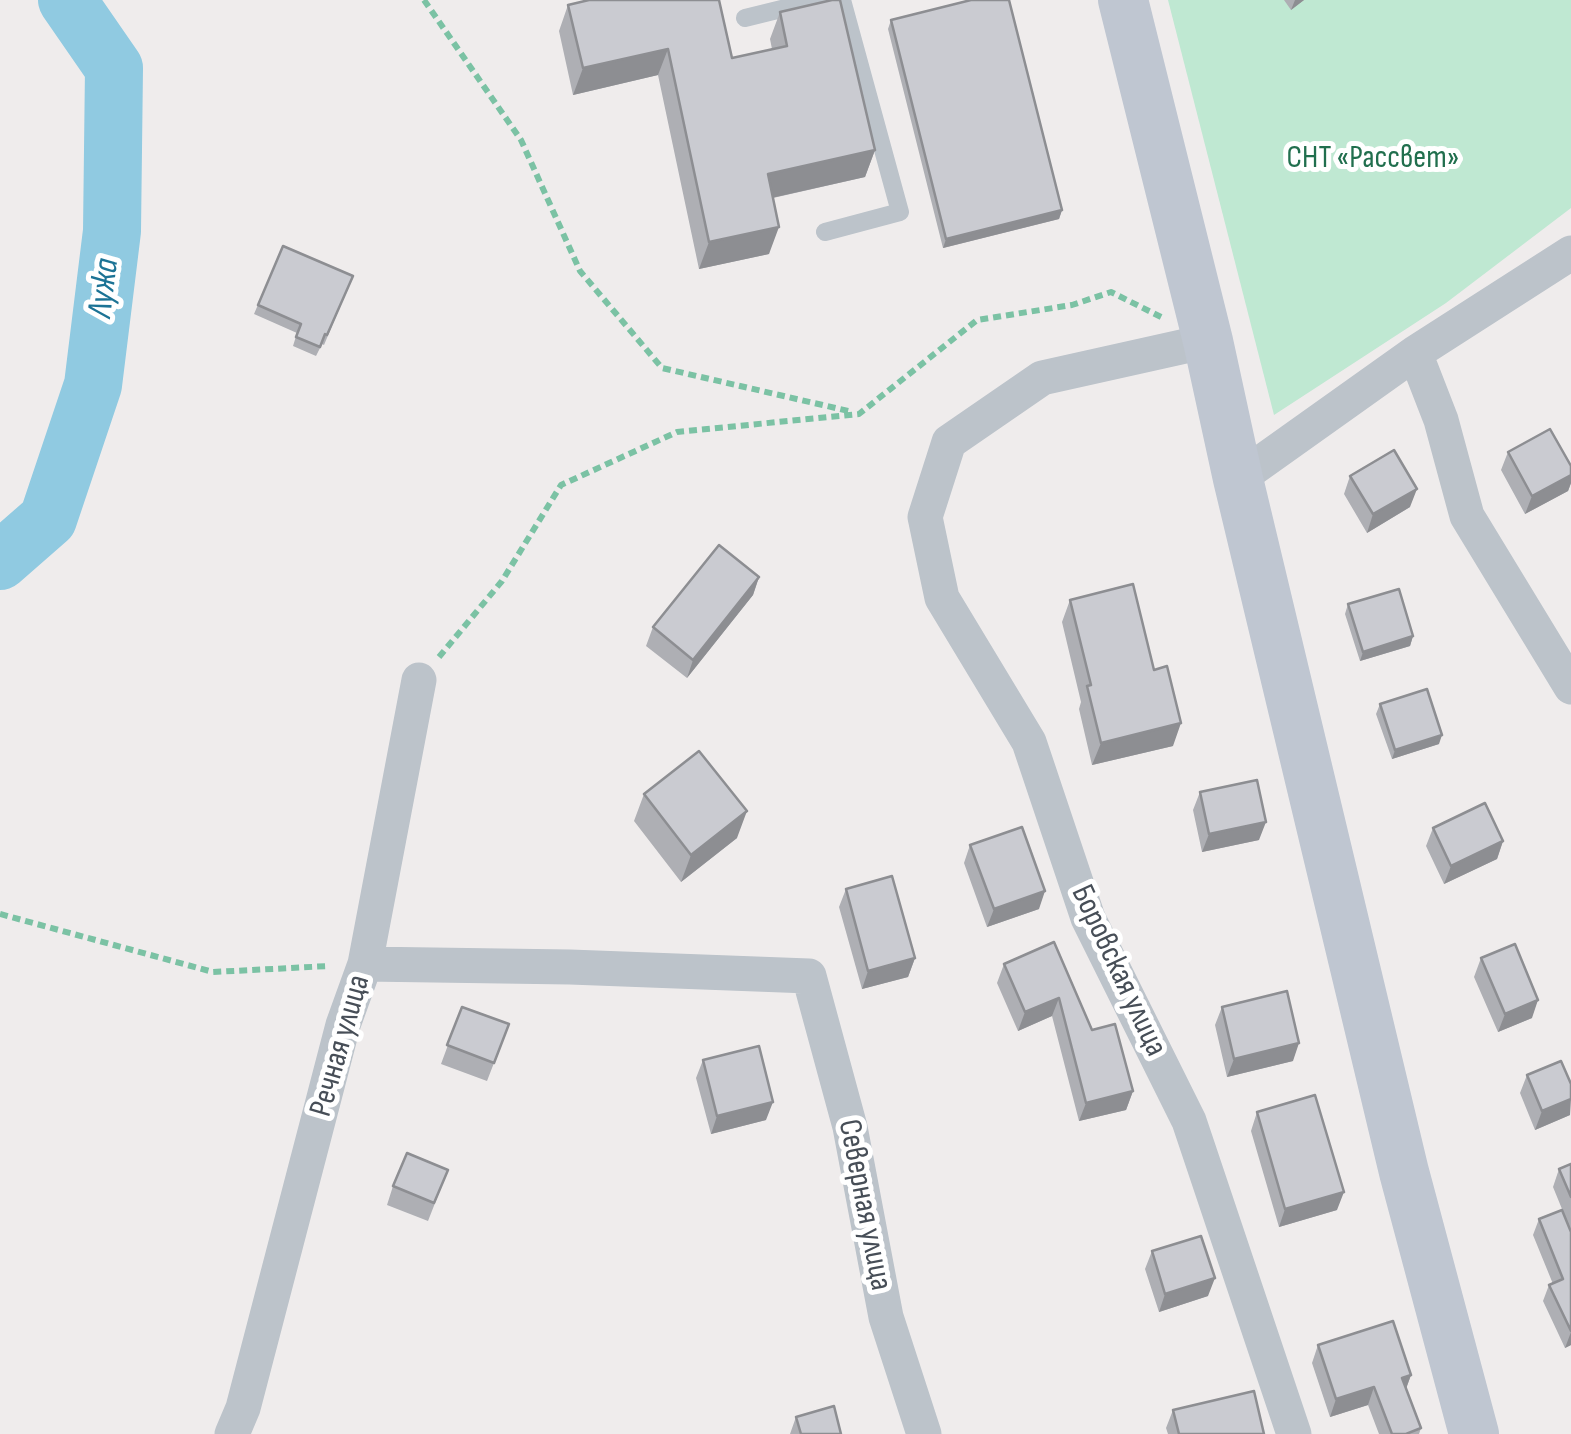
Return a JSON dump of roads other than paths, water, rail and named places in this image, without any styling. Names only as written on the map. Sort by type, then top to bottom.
[{"type":"main road","points":[[1133,5],[1238,478],[1404,1172],[1474,1434]]},
{"type":"street","points":[[1238,478],[1414,353],[1571,253]]},
{"type":"street","name":"Боровская улица","points":[[1208,341],[1042,378],[948,442],[925,518],[942,598],[1029,742],[1088,918],[1189,1122],[1294,1434]]},
{"type":"street","points":[[1414,353],[1441,420],[1467,516],[1571,687]]},
{"type":"street","name":"Речная улица","points":[[238,1421],[343,1025],[365,964],[420,680]]},
{"type":"street","name":"Северная улица","points":[[365,964],[809,976],[850,1127],[886,1317],[924,1434]]},
{"type":"lane","points":[[745,18],[818,0]]},
{"type":"lane","points":[[825,232],[900,212],[842,0]]},
{"type":"waterway","name":"Лужа","points":[[0,561],[48,519],[93,385],[112,231],[114,68],[67,0]]},
{"type":"park label","name":"СНТ «Рассвет»","points":[[1373,159]]}]
